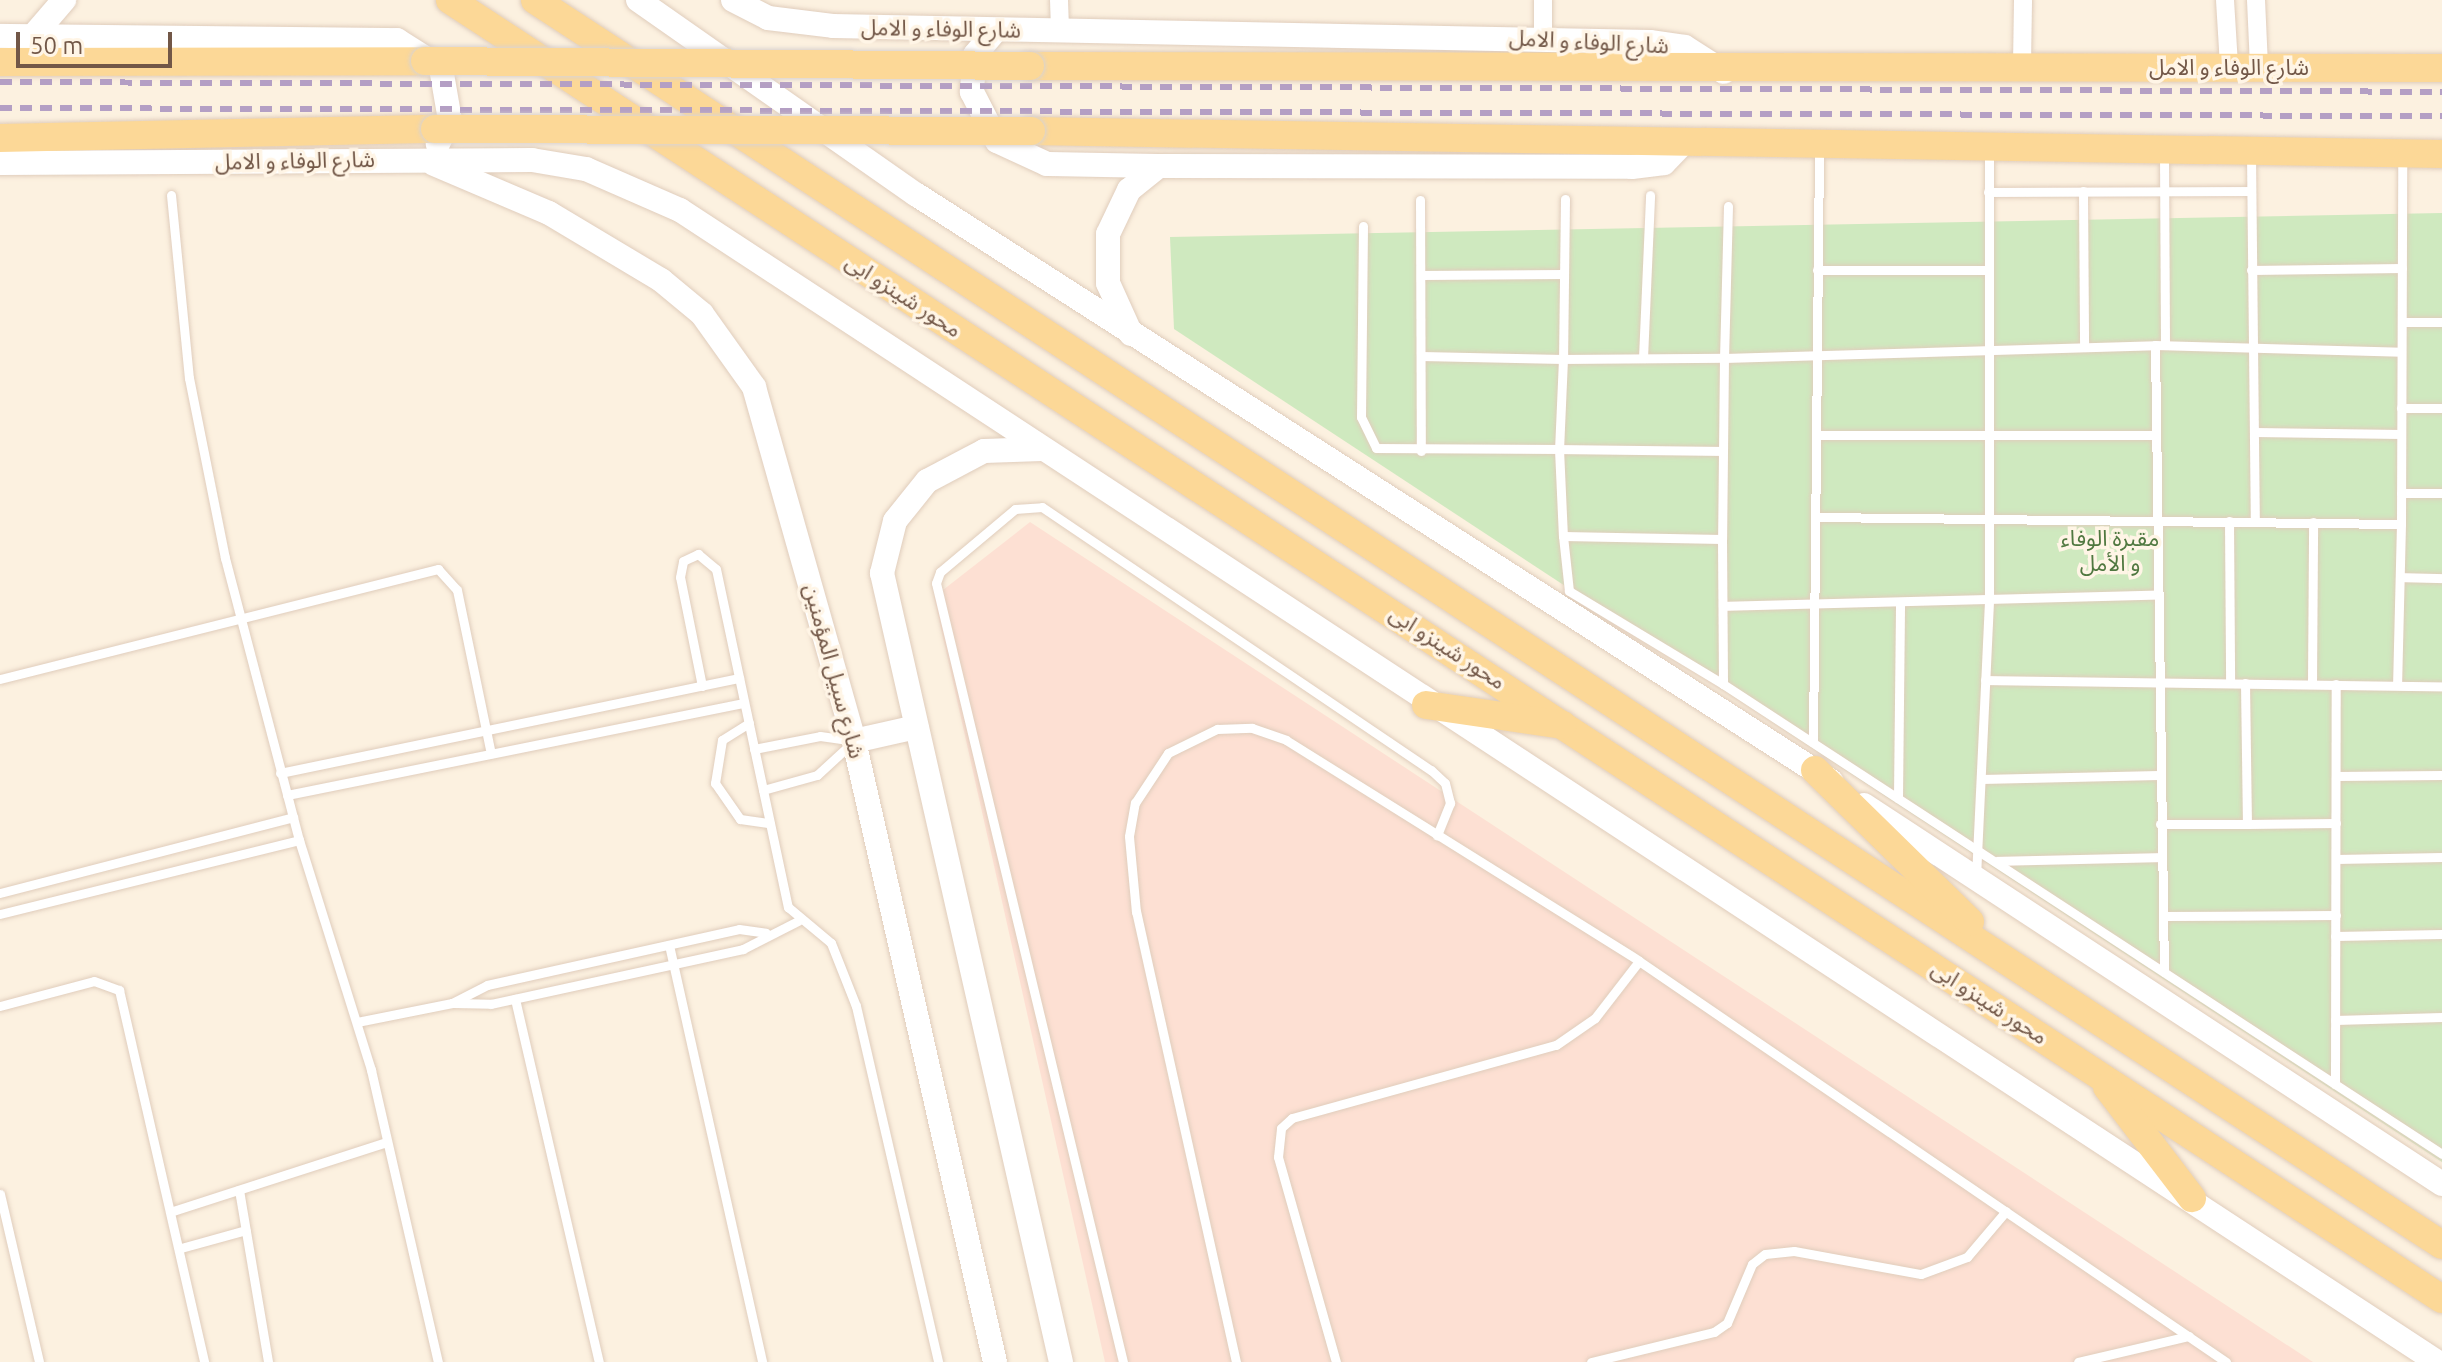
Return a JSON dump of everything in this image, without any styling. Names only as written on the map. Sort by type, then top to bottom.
[{"type":"main road","name":"محور شينزو ابى","points":[[450,0],[1572,726],[2442,1299]]},
{"type":"main road","name":"محور شينزو ابى","points":[[535,0],[2442,1245]]},
{"type":"main road","points":[[0,62],[425,61],[1724,72]]},
{"type":"main road","name":"شارع الوفاء و الامل","points":[[1724,72],[2022,65],[2442,68]]},
{"type":"main road","points":[[0,138],[435,129],[1031,131],[2164,154],[2442,154]]},
{"type":"main road","points":[[1426,705],[1572,726]]},
{"type":"main road","points":[[1814,756],[2017,967]]},
{"type":"main road","points":[[2094,1071],[2192,1198]]},
{"type":"street","points":[[33,36],[64,0]]},
{"type":"street","points":[[638,0],[1133,336],[1814,756],[1975,884],[2442,1184]]},
{"type":"street","points":[[671,0],[677,28]]},
{"type":"street","name":"شارع الوفاء و الامل","points":[[733,0],[799,24],[995,31],[1543,37],[1685,47],[1724,72]]},
{"type":"street","points":[[1059,0],[1060,30]]},
{"type":"street","points":[[1543,0],[1543,37]]},
{"type":"street","points":[[2022,65],[2023,0]]},
{"type":"street","points":[[2256,0],[2259,67]]},
{"type":"street","points":[[2220,1],[2229,66]]},
{"type":"street","points":[[995,31],[975,55],[972,82],[976,110],[997,141],[1047,164],[1632,167],[1664,163],[1684,142]]},
{"type":"street","points":[[0,36],[397,40],[432,59],[451,93],[450,120],[421,159]]},
{"type":"street","name":"شارع سبيل المؤمنين","points":[[421,159],[589,233],[661,280],[731,348],[771,429],[854,741],[995,1362]]},
{"type":"street","name":"شارع الوفاء و الامل","points":[[0,163],[532,160],[586,169],[680,210],[1045,449],[1426,705],[2192,1198],[2437,1362]]},
{"type":"street","points":[[1133,336],[1108,283],[1108,234],[1129,190],[1159,166]]},
{"type":"street","points":[[1045,449],[1006,447],[964,458],[927,481],[895,521],[884,592],[1061,1362]]},
{"type":"street","points":[[854,741],[916,727]]},
{"type":"lane","points":[[1814,756],[1819,145]]},
{"type":"lane","points":[[1975,884],[1989,599],[1989,151]]},
{"type":"lane","points":[[2164,154],[2155,595],[2164,972]]},
{"type":"lane","points":[[2251,154],[2255,521]]},
{"type":"lane","points":[[2397,685],[2403,322],[2402,154]]},
{"type":"lane","points":[[2083,191],[2084,346]]},
{"type":"lane","points":[[1988,192],[2250,191]]},
{"type":"lane","points":[[171,195],[199,438],[280,773],[357,1022],[438,1362]]},
{"type":"lane","points":[[1643,358],[1650,195]]},
{"type":"lane","points":[[1565,199],[1559,449],[1569,591],[1723,684],[1814,756],[1898,798],[2442,1154]]},
{"type":"lane","points":[[1420,200],[1421,451]]},
{"type":"lane","points":[[1723,684],[1722,451],[1728,206]]},
{"type":"lane","points":[[1363,226],[1362,429],[1376,448],[1421,451],[1722,451]]},
{"type":"lane","points":[[2251,270],[2402,268]]},
{"type":"lane","points":[[1817,270],[1988,270]]},
{"type":"lane","points":[[1421,275],[1564,274]]},
{"type":"lane","points":[[2403,322],[2442,322]]},
{"type":"lane","points":[[1421,356],[1724,358],[1987,347],[2160,345],[2401,352]]},
{"type":"lane","points":[[2401,408],[2442,408]]},
{"type":"lane","points":[[2254,432],[2401,434]]},
{"type":"lane","points":[[1817,435],[2156,435]]},
{"type":"lane","points":[[2401,493],[2442,493]]},
{"type":"lane","points":[[1123,1362],[936,583],[940,572],[1015,509],[1042,507],[1431,770],[1450,803],[1437,835]]},
{"type":"lane","points":[[1818,517],[1990,514],[2401,524]]},
{"type":"lane","points":[[2229,521],[2230,683]]},
{"type":"lane","points":[[2312,684],[2313,522]]},
{"type":"lane","points":[[1563,536],[1722,539]]},
{"type":"lane","points":[[702,686],[680,577],[683,561],[698,554],[716,569],[770,823],[798,921],[831,943],[852,992],[938,1362]]},
{"type":"lane","points":[[0,679],[438,569],[457,590],[491,754]]},
{"type":"lane","points":[[2400,577],[2442,578]]},
{"type":"lane","points":[[1723,606],[1900,604],[2155,595]]},
{"type":"lane","points":[[1898,798],[1900,604]]},
{"type":"lane","points":[[280,773],[739,678]]},
{"type":"lane","points":[[1985,680],[2442,686]]},
{"type":"lane","points":[[2245,683],[2247,824]]},
{"type":"lane","points":[[2335,1084],[2336,684]]},
{"type":"lane","points":[[287,795],[744,703]]},
{"type":"lane","points":[[749,723],[722,740],[715,783],[740,819],[770,823]]},
{"type":"lane","points":[[1236,1362],[1128,869],[1135,803],[1168,753],[1191,737],[1252,728],[1286,740],[1639,961],[2226,1362]]},
{"type":"lane","points":[[754,749],[820,736],[854,741]]},
{"type":"lane","points":[[763,790],[817,775],[854,741]]},
{"type":"lane","points":[[1981,779],[2159,775]]},
{"type":"lane","points":[[2336,776],[2442,775]]},
{"type":"lane","points":[[0,893],[293,817]]},
{"type":"lane","points":[[2160,824],[2336,823]]},
{"type":"lane","points":[[0,914],[299,840]]},
{"type":"lane","points":[[1995,861],[2161,857]]},
{"type":"lane","points":[[2336,859],[2442,857]]},
{"type":"lane","points":[[2163,916],[2336,915]]},
{"type":"lane","points":[[357,1022],[452,1003],[515,999],[743,949],[766,933],[798,921]]},
{"type":"lane","points":[[452,1003],[487,985],[739,929],[766,933]]},
{"type":"lane","points":[[2335,936],[2442,934]]},
{"type":"lane","points":[[669,945],[762,1362]]},
{"type":"lane","points":[[1336,1362],[1278,1157],[1281,1128],[1292,1118],[1556,1045],[1595,1018],[1639,961]]},
{"type":"lane","points":[[0,1006],[94,981],[119,990],[173,1211],[204,1362]]},
{"type":"lane","points":[[515,999],[599,1362]]},
{"type":"lane","points":[[2335,1020],[2442,1017]]},
{"type":"lane","points":[[173,1211],[386,1142]]},
{"type":"lane","points":[[239,1190],[268,1362]]},
{"type":"lane","points":[[0,1194],[39,1362]]},
{"type":"lane","points":[[1591,1362],[1714,1332],[1727,1323],[1752,1264],[1765,1254],[1794,1251],[1921,1274],[1945,1270],[1967,1257],[2006,1211]]},
{"type":"lane","points":[[181,1248],[246,1230]]},
{"type":"lane","points":[[2078,1362],[2189,1336]]},
{"type":"shaded area","points":[[1030,522],[2313,1362],[1105,1362],[934,597]]},
{"type":"green space","name":"مقبرة الوفاء و الأمل","points":[[2442,213],[2442,1162],[1174,329],[1170,237]]},
{"type":"railway","points":[[0,82],[2442,92]]},
{"type":"railway","points":[[0,108],[2442,116]]}]
